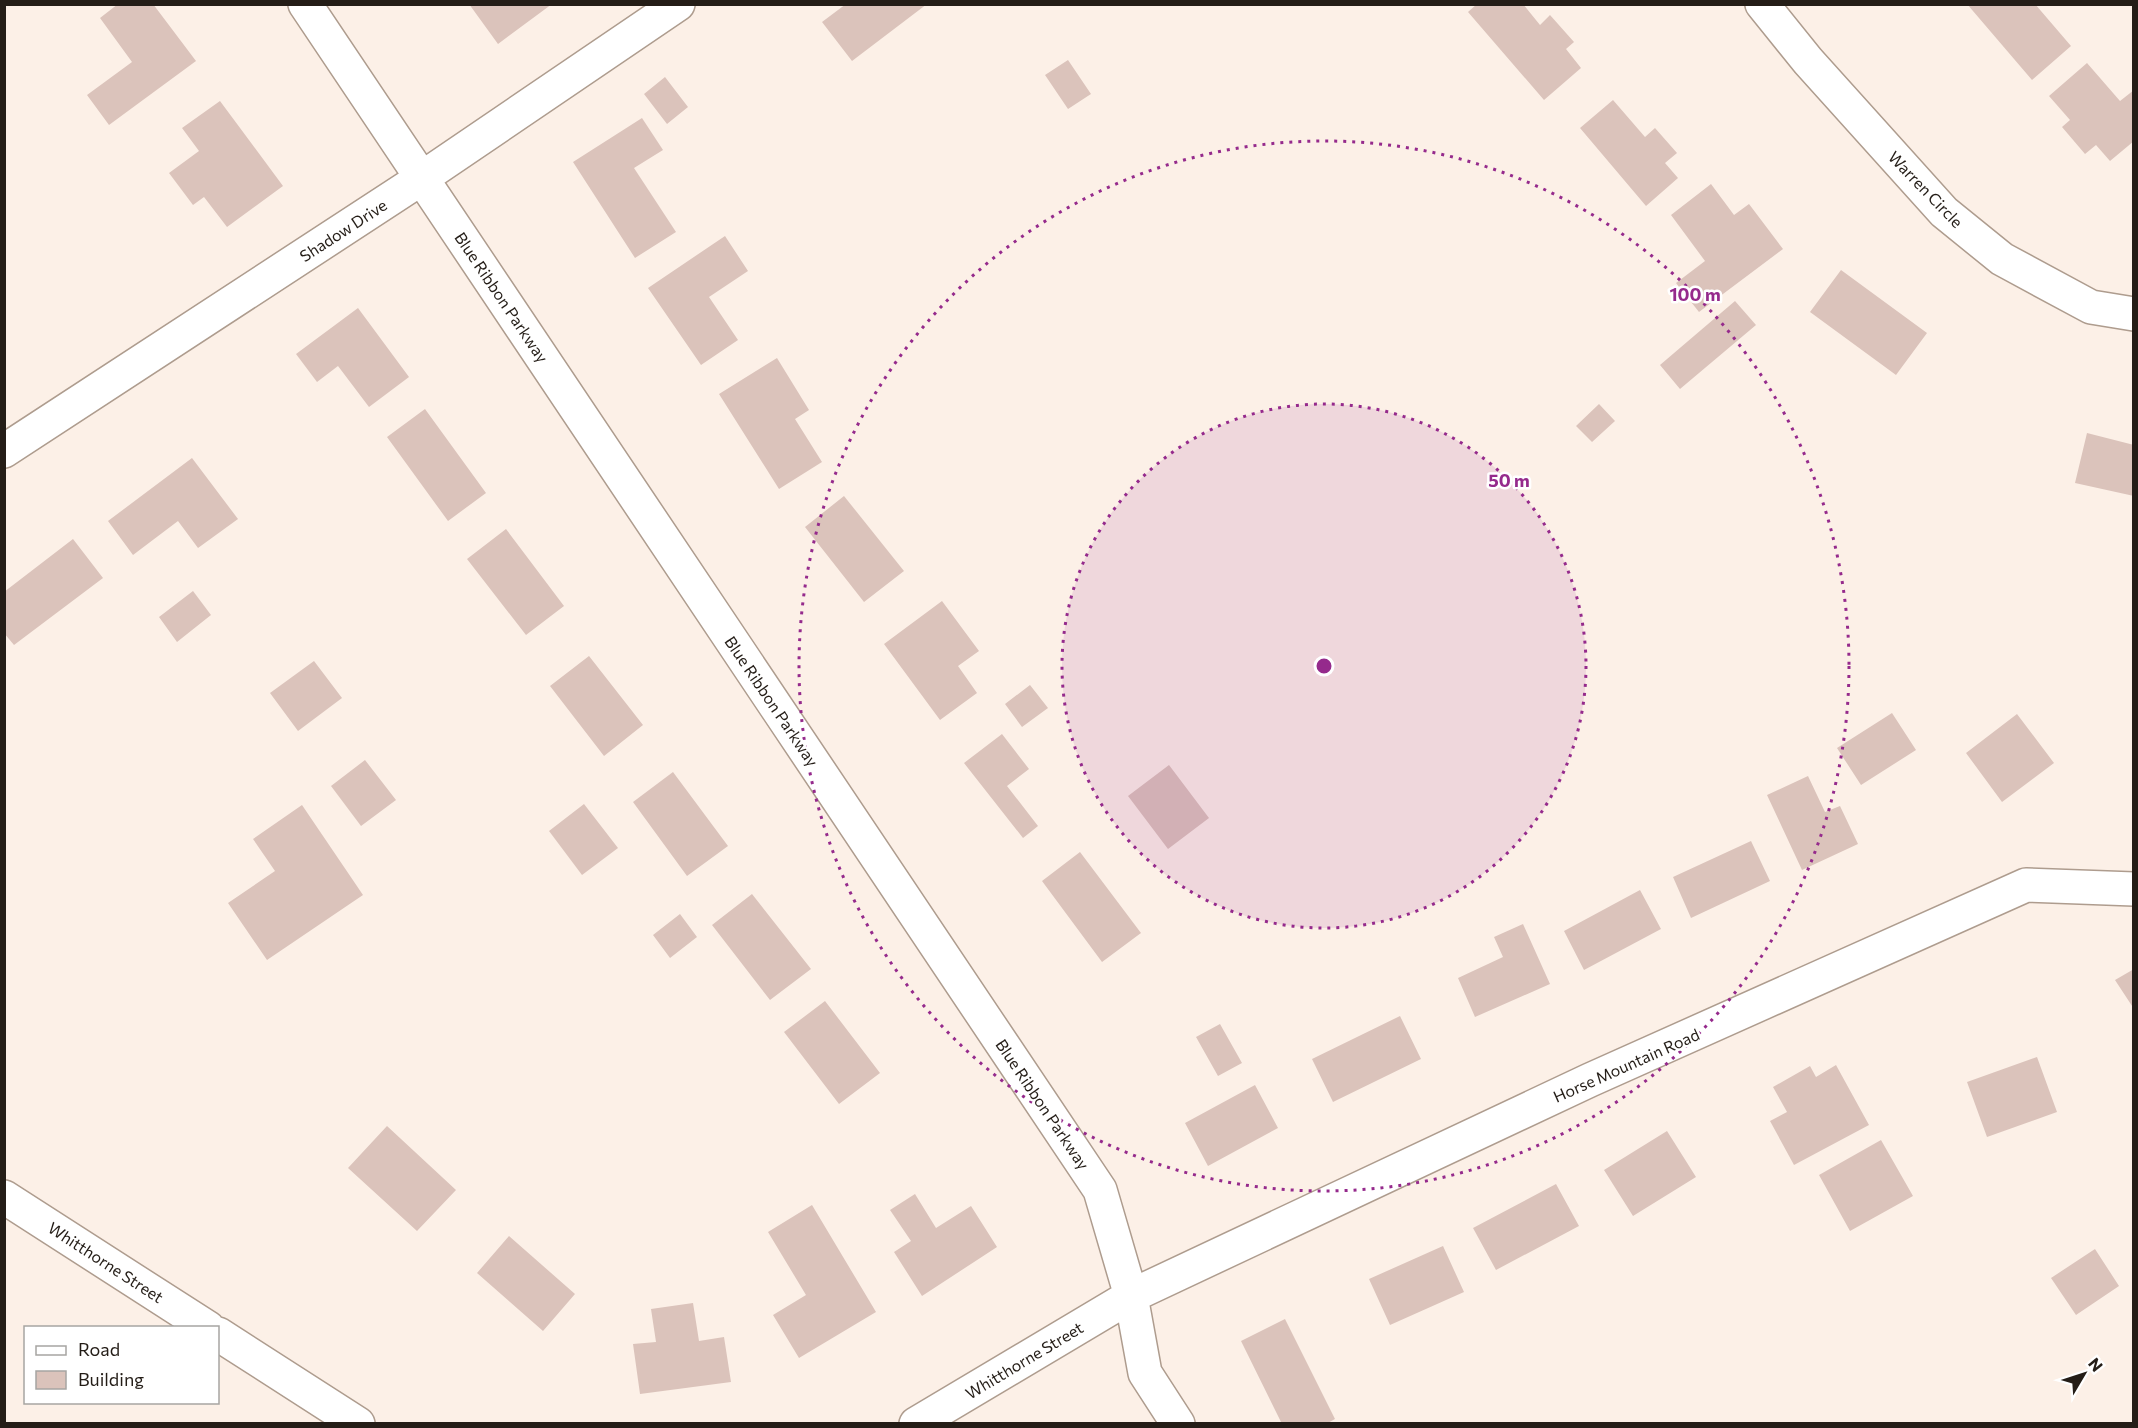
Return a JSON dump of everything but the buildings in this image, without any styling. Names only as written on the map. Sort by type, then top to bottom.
[{"type":"street","name":"Blue Ribbon Parkway","points":[[305,4],[1100,1190],[1131,1296],[1145,1373],[1178,1424]]},
{"type":"street","name":"Shadow Drive","points":[[4,452],[423,178],[678,4]]},
{"type":"street","name":"Warren Circle","points":[[1762,4],[1808,61],[1944,212],[2002,259],[2091,307],[2133,314]]},
{"type":"street","name":"Horse Mountain Road","points":[[1131,1296],[1590,1080],[2026,885],[2133,889]]},
{"type":"street","name":"Whitthorne Street","points":[[4,1197],[205,1326]]},
{"type":"street","name":"Whitthorne Street","points":[[916,1424],[1131,1296]]},
{"type":"street","points":[[219,1335],[358,1424]]}]
